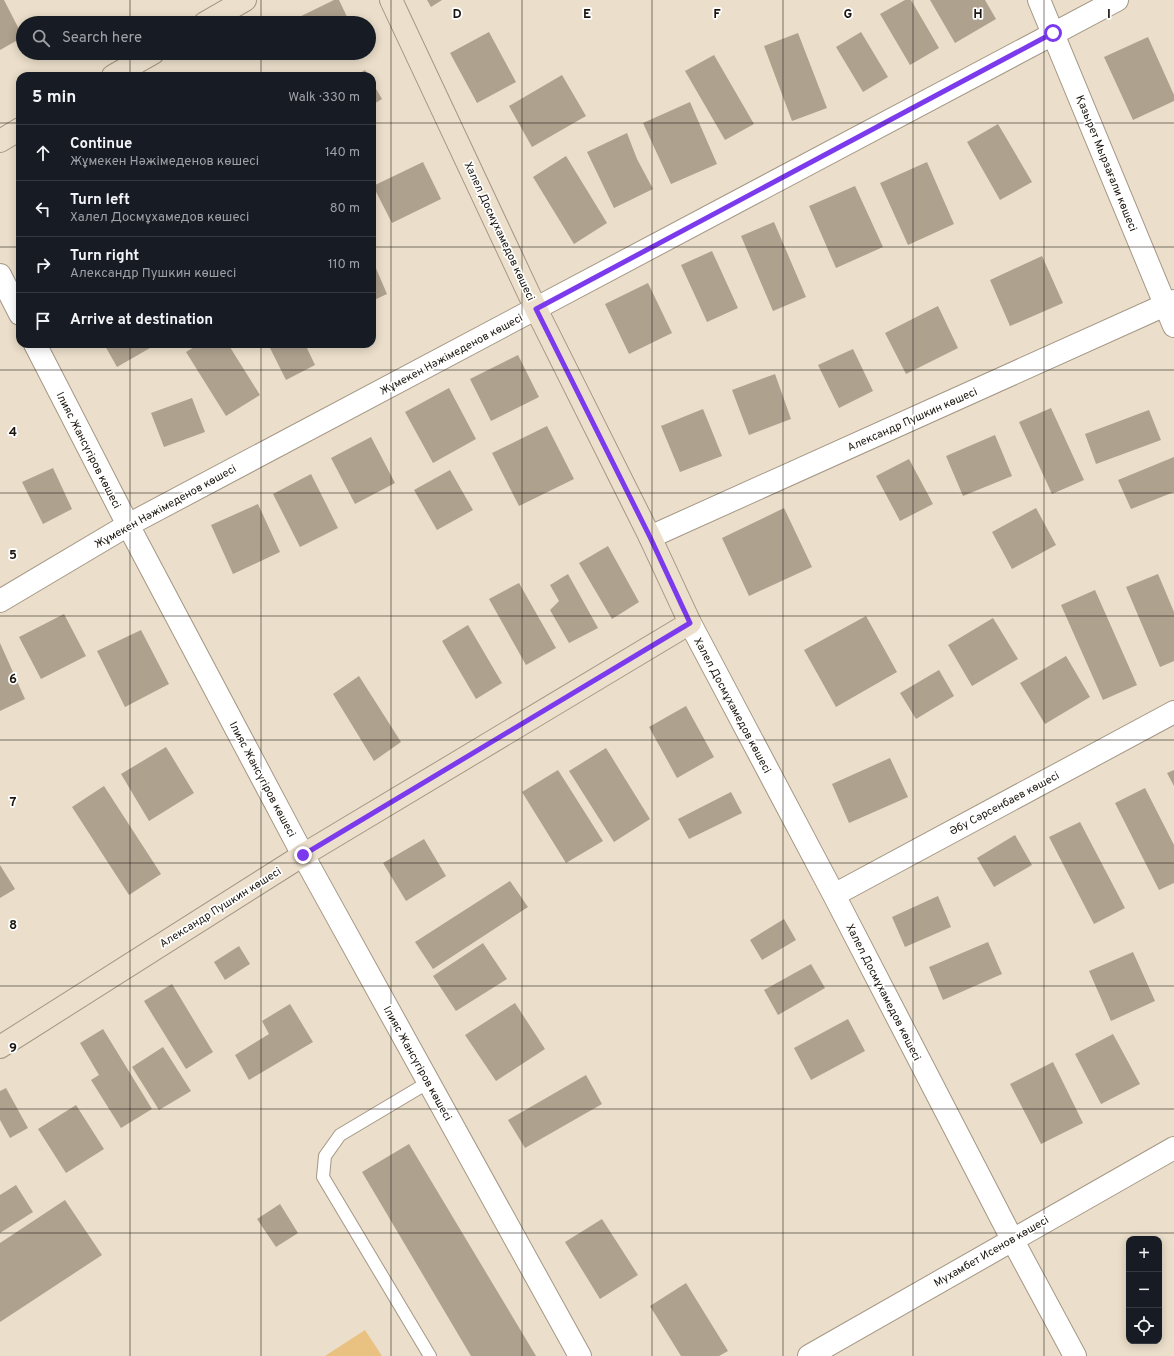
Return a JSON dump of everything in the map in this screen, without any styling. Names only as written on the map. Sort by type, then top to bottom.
[{"type":"street","points":[[217,16],[245,0]]},
{"type":"street","name":"Халел Досмұхамедов көшесі","points":[[391,0],[536,309],[650,537],[690,623],[834,894],[1012,1239],[1076,1356]]},
{"type":"street","name":"Қазырет Мырзағали көшесі","points":[[1039,0],[1170,303],[1174,326]]},
{"type":"street","name":"Жұмекен Нәжімеденов көшесі","points":[[0,601],[128,525],[1117,0]]},
{"type":"street","points":[[120,72],[141,60]]},
{"type":"street","points":[[0,141],[16,131]]},
{"type":"street","points":[[0,276],[16,306]]},
{"type":"street","name":"Александр Пушкин көшесі","points":[[650,537],[1170,303]]},
{"type":"street","name":"Ілияс Жансүгіров көшесі","points":[[37,348],[128,525],[303,855],[580,1356]]},
{"type":"street","name":"Александр Пушкин көшесі","points":[[0,1047],[303,855],[690,623]]},
{"type":"street","name":"Әбу Сәрсенбаев көшесі","points":[[834,894],[1174,712]]},
{"type":"street","name":"Мухамбет Исенов көшесі","points":[[808,1356],[1174,1148]]},
{"type":"lane","points":[[429,1082],[340,1135],[325,1156],[324,1177],[430,1356]]},
{"type":"shaded area","points":[[365,1330],[382,1356],[325,1356]]},
{"type":"building","points":[[0,0],[4,0],[16,23],[16,41],[0,50]]},
{"type":"building","points":[[334,0],[339,0],[347,16],[301,16]]},
{"type":"building","points":[[427,0],[442,0],[431,7]]},
{"type":"building","points":[[905,0],[911,0],[939,48],[910,65],[880,14]]},
{"type":"building","points":[[930,0],[985,0],[996,19],[955,43]]},
{"type":"building","points":[[489,32],[516,82],[477,103],[450,53]]},
{"type":"building","points":[[861,32],[888,77],[863,92],[836,47]]},
{"type":"building","points":[[798,33],[827,108],[792,121],[764,46]]},
{"type":"building","points":[[1148,37],[1174,95],[1174,101],[1133,120],[1104,57]]},
{"type":"building","points":[[714,55],[754,124],[725,140],[685,71]]},
{"type":"building","points":[[562,75],[586,116],[532,147],[509,106]]},
{"type":"building","points":[[376,89],[382,99],[376,103]]},
{"type":"building","points":[[690,102],[717,164],[671,184],[643,123]]},
{"type":"building","points":[[998,124],[1032,182],[1000,200],[967,142]]},
{"type":"building","points":[[627,133],[637,159],[653,189],[614,208],[587,152]]},
{"type":"building","points":[[566,156],[607,223],[574,244],[533,177]]},
{"type":"building","points":[[423,162],[441,199],[392,223],[376,192],[376,185]]},
{"type":"building","points":[[927,162],[954,224],[908,245],[880,183]]},
{"type":"building","points":[[855,186],[883,247],[836,268],[809,206]]},
{"type":"building","points":[[774,222],[806,297],[773,311],[741,236]]},
{"type":"building","points":[[712,251],[738,308],[707,322],[681,265]]},
{"type":"building","points":[[1042,256],[1063,303],[1010,326],[990,280]]},
{"type":"building","points":[[376,268],[387,294],[376,299]]},
{"type":"building","points":[[648,283],[672,333],[629,354],[605,304]]},
{"type":"building","points":[[938,306],[958,348],[906,374],[885,333]]},
{"type":"building","points":[[106,348],[150,348],[117,367]]},
{"type":"building","points":[[192,348],[231,348],[260,395],[226,416],[186,352]]},
{"type":"building","points":[[270,348],[307,348],[315,365],[286,380]]},
{"type":"building","points":[[853,349],[873,391],[839,408],[818,365]]},
{"type":"building","points":[[518,355],[539,397],[491,421],[470,379]]},
{"type":"building","points":[[775,374],[791,419],[749,435],[732,390]]},
{"type":"building","points":[[449,388],[476,439],[433,463],[405,412]]},
{"type":"building","points":[[192,398],[205,432],[164,447],[151,413]]},
{"type":"building","points":[[1051,408],[1084,480],[1052,494],[1019,422]]},
{"type":"building","points":[[703,409],[722,456],[680,472],[661,426]]},
{"type":"building","points":[[1149,410],[1161,440],[1096,464],[1085,434]]},
{"type":"building","points":[[547,426],[574,479],[519,506],[492,453]]},
{"type":"building","points":[[995,435],[1012,476],[963,496],[946,456]]},
{"type":"building","points":[[371,437],[395,483],[355,504],[331,458]]},
{"type":"building","points":[[1174,457],[1174,492],[1131,509],[1118,480]]},
{"type":"building","points":[[909,459],[933,504],[900,521],[876,476]]},
{"type":"building","points":[[53,468],[72,509],[43,524],[22,482]]},
{"type":"building","points":[[450,470],[473,510],[437,530],[414,490]]},
{"type":"building","points":[[311,474],[338,528],[300,547],[273,494]]},
{"type":"building","points":[[258,504],[280,552],[233,574],[211,525]]},
{"type":"building","points":[[784,508],[812,567],[749,596],[722,538]]},
{"type":"building","points":[[1036,508],[1056,545],[1012,569],[992,532]]},
{"type":"building","points":[[608,546],[639,602],[612,619],[579,563]]},
{"type":"building","points":[[568,574],[598,628],[569,643],[550,610],[559,601],[550,585]]},
{"type":"building","points":[[1158,574],[1174,612],[1174,661],[1160,667],[1126,587]]},
{"type":"building","points":[[519,583],[556,648],[526,665],[489,599]]},
{"type":"building","points":[[1095,590],[1137,685],[1103,700],[1061,605]]},
{"type":"building","points":[[64,614],[86,656],[41,679],[19,637]]},
{"type":"building","points":[[866,616],[897,672],[836,707],[804,650]]},
{"type":"building","points":[[993,618],[1018,659],[972,686],[948,645]]},
{"type":"building","points":[[468,625],[502,683],[476,699],[442,641]]},
{"type":"building","points":[[141,630],[169,684],[125,707],[97,651]]},
{"type":"building","points":[[0,643],[25,699],[0,711]]},
{"type":"building","points":[[1066,656],[1090,697],[1045,724],[1020,683]]},
{"type":"building","points":[[939,670],[954,696],[916,719],[900,693]]},
{"type":"building","points":[[359,676],[401,742],[374,761],[333,694]]},
{"type":"building","points":[[686,706],[714,757],[677,778],[649,727]]},
{"type":"building","points":[[166,747],[194,793],[149,821],[121,774]]},
{"type":"building","points":[[606,748],[650,819],[614,842],[569,771]]},
{"type":"building","points":[[890,758],[908,797],[849,823],[832,784]]},
{"type":"building","points":[[558,770],[603,841],[566,863],[522,792]]},
{"type":"building","points":[[1174,770],[1174,786],[1167,773]]},
{"type":"building","points":[[104,786],[161,874],[129,895],[72,807]]},
{"type":"building","points":[[1145,788],[1174,845],[1174,883],[1159,890],[1115,803]]},
{"type":"building","points":[[731,792],[742,813],[689,839],[678,819]]},
{"type":"building","points":[[1080,822],[1125,908],[1094,924],[1049,837]]},
{"type":"building","points":[[1015,835],[1032,865],[994,887],[977,858]]},
{"type":"building","points":[[424,839],[446,876],[406,901],[383,863]]},
{"type":"building","points":[[0,865],[15,889],[0,898]]},
{"type":"building","points":[[510,881],[528,907],[433,969],[415,942]]},
{"type":"building","points":[[938,896],[951,927],[905,947],[892,917]]},
{"type":"building","points":[[784,919],[796,940],[762,960],[750,940]]},
{"type":"building","points":[[988,942],[1002,974],[943,1000],[929,967]]},
{"type":"building","points":[[483,943],[507,979],[456,1011],[433,976]]},
{"type":"building","points":[[239,946],[250,964],[225,980],[214,962]]},
{"type":"building","points":[[1133,952],[1155,1001],[1111,1021],[1089,971]]},
{"type":"building","points":[[811,964],[825,988],[778,1015],[764,990]]},
{"type":"building","points":[[172,984],[213,1052],[186,1069],[144,1001]]},
{"type":"building","points":[[515,1003],[545,1049],[496,1081],[465,1035]]},
{"type":"building","points":[[290,1004],[313,1042],[249,1080],[235,1055],[269,1034],[262,1021]]},
{"type":"building","points":[[848,1019],[865,1051],[811,1080],[794,1048]]},
{"type":"building","points":[[103,1029],[152,1109],[121,1128],[91,1080],[99,1075],[80,1043]]},
{"type":"building","points":[[1113,1034],[1140,1084],[1101,1104],[1075,1054]]},
{"type":"building","points":[[163,1047],[191,1091],[159,1110],[132,1067]]},
{"type":"building","points":[[1053,1062],[1083,1123],[1041,1144],[1010,1084]]},
{"type":"building","points":[[586,1075],[602,1104],[525,1148],[508,1120]]},
{"type":"building","points":[[6,1088],[28,1128],[10,1138],[0,1120],[0,1091]]},
{"type":"building","points":[[76,1105],[104,1149],[66,1173],[38,1129]]},
{"type":"building","points":[[409,1144],[536,1356],[471,1356],[362,1172]]},
{"type":"building","points":[[16,1185],[33,1212],[0,1233],[0,1195]]},
{"type":"building","points":[[65,1200],[102,1255],[0,1322],[0,1243]]},
{"type":"building","points":[[280,1204],[298,1233],[276,1247],[257,1219]]},
{"type":"building","points":[[602,1219],[638,1275],[600,1299],[565,1242]]},
{"type":"building","points":[[686,1283],[728,1351],[719,1356],[681,1356],[650,1306]]},
{"type":"route","points":[[303,855],[690,623],[650,537],[536,309],[1053,33]]}]
